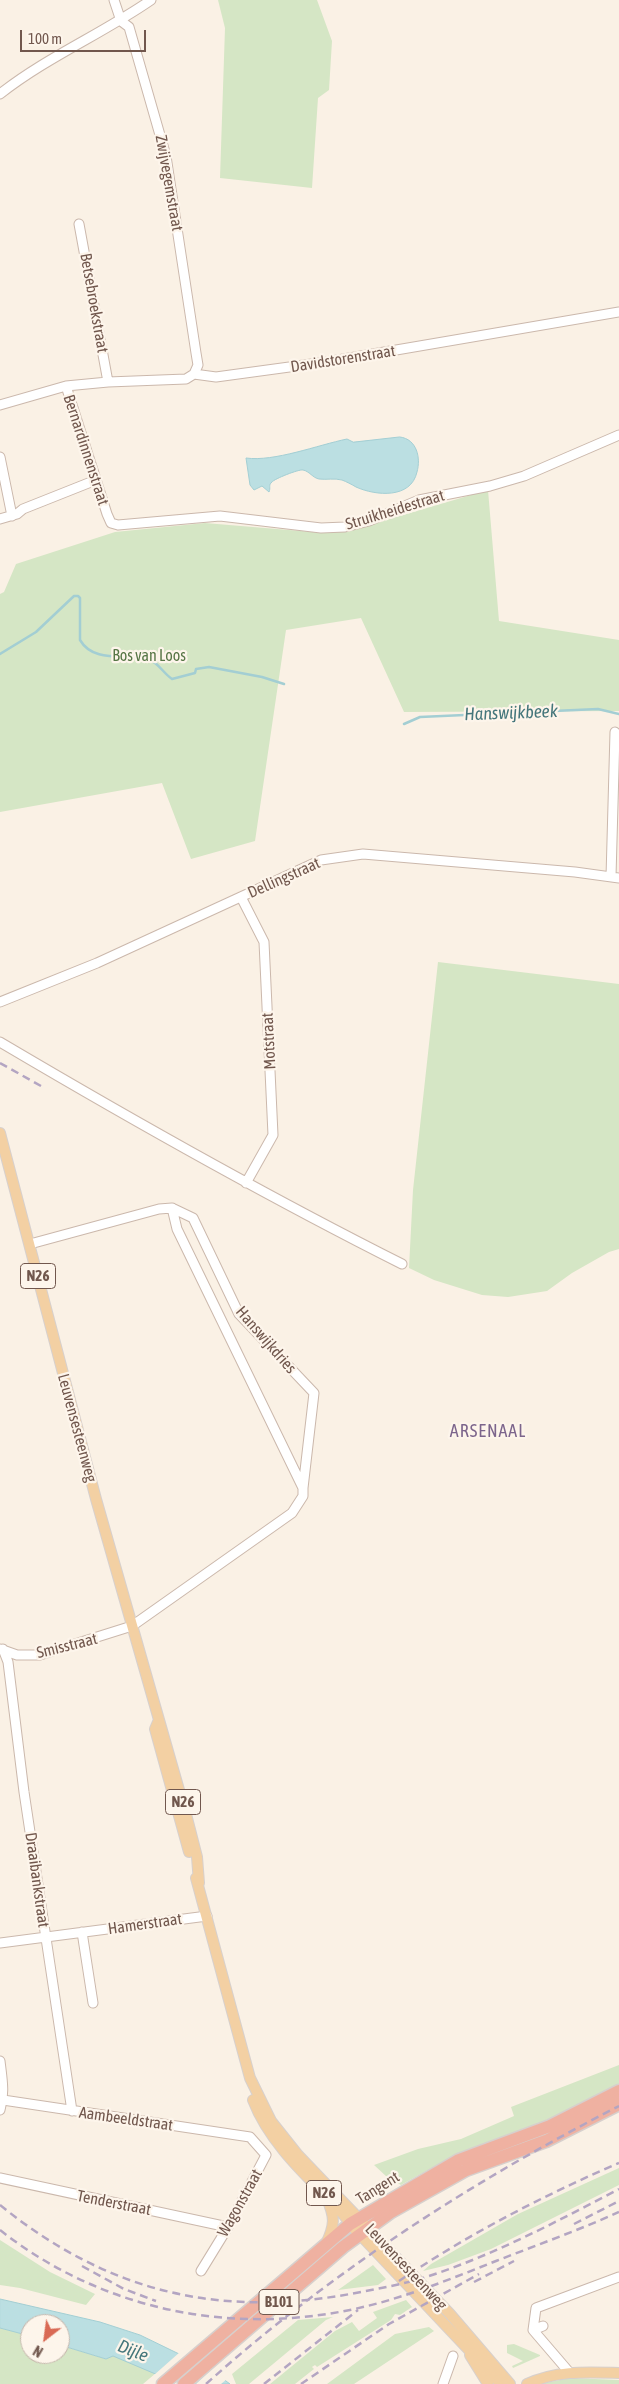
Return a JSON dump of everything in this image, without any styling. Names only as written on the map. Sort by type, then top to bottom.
[{"type":"highway","name":"Tangent","points":[[163,2384],[355,2221],[459,2160],[550,2126],[619,2091]]},
{"type":"highway","name":"Tangent","points":[[184,2384],[343,2247],[409,2200],[466,2170],[546,2141],[619,2104]]},
{"type":"main road","name":"Leuvensesteenweg","points":[[0,1133],[75,1422],[158,1722],[155,1729],[199,1883],[250,2078],[278,2132],[501,2384]]},
{"type":"main road","name":"Leuvensesteenweg","points":[[250,2078],[250,2090],[264,2125],[326,2195],[355,2221]]},
{"type":"main road","points":[[326,2195],[334,2214],[332,2232],[326,2245]]},
{"type":"main road","name":"Leuvensesteenweg","points":[[365,2232],[450,2314],[508,2379],[510,2384]]},
{"type":"main road","points":[[466,2345],[476,2367],[488,2384]]},
{"type":"main road","points":[[527,2384],[546,2376],[569,2372],[619,2374]]},
{"type":"street","name":"Zwijvegemstraat","points":[[114,0],[121,21],[129,27],[166,156],[198,366],[194,374]]},
{"type":"street","points":[[0,94],[30,71],[121,21],[151,0]]},
{"type":"street","name":"Betsebroekstraat","points":[[79,224],[108,382]]},
{"type":"street","name":"Davidstorenstraat","points":[[0,405],[66,386],[108,382],[186,379],[194,374],[216,377],[326,362],[619,312]]},
{"type":"street","name":"Bernardinnenstraat","points":[[66,386],[107,514]]},
{"type":"street","name":"Struikheidestraat","points":[[107,514],[111,523],[118,526],[220,516],[321,528],[345,527],[369,521],[419,500],[490,486],[524,476],[619,435]]},
{"type":"street","points":[[0,457],[12,516]]},
{"type":"street","points":[[0,519],[12,516],[23,509],[96,480]]},
{"type":"street","points":[[614,732],[615,878]]},
{"type":"street","name":"Dellingstraat","points":[[0,1002],[97,963],[321,860],[363,854],[615,878]]},
{"type":"street","name":"Motstraat","points":[[241,897],[264,942],[273,1135],[246,1183]]},
{"type":"street","points":[[0,1042],[125,1116],[246,1183],[402,1264]]},
{"type":"street","points":[[30,1244],[159,1209],[172,1208]]},
{"type":"street","name":"Hanswijkdries","points":[[172,1208],[177,1228],[303,1488]]},
{"type":"street","name":"Hanswijkdries","points":[[132,1626],[292,1513],[303,1496],[314,1393],[239,1314],[193,1218],[172,1208]]},
{"type":"street","name":"Smisstraat","points":[[2,1649],[17,1654],[40,1656],[132,1626]]},
{"type":"street","name":"Draaibankstraat","points":[[2,1649],[8,1662],[72,2111]]},
{"type":"street","name":"Hamerstraat","points":[[0,1943],[207,1916]]},
{"type":"street","points":[[82,1932],[93,2003]]},
{"type":"street","points":[[0,2061],[3,2100],[0,2110]]},
{"type":"street","name":"Aambeeldstraat","points":[[3,2100],[250,2137]]},
{"type":"street","name":"Wagonstraat","points":[[201,2271],[228,2227],[266,2155],[250,2137]]},
{"type":"street","name":"Tenderstraat","points":[[0,2178],[228,2227]]},
{"type":"street","points":[[569,2372],[533,2330],[536,2308],[619,2277]]},
{"type":"street","points":[[533,2330],[543,2326]]},
{"type":"street","points":[[443,2384],[453,2356]]},
{"type":"green space","points":[[218,0],[317,0],[332,41],[329,90],[318,98],[312,188],[220,178],[225,28]]},
{"type":"green space","name":"Bos van Loos","points":[[488,490],[499,621],[619,640],[619,711],[404,712],[361,618],[286,630],[255,841],[191,859],[162,783],[0,812],[0,594],[4,592],[16,564],[115,532],[205,523],[325,533],[349,531]]},
{"type":"green space","points":[[438,962],[619,984],[619,1249],[609,1252],[572,1273],[547,1291],[508,1297],[482,1295],[434,1280],[409,1268],[413,1190]]},
{"type":"green space","points":[[619,2065],[619,2085],[550,2119],[506,2135],[506,2138],[555,2129],[519,2149],[437,2165],[401,2185],[387,2177],[374,2165],[418,2149],[461,2139],[514,2116],[511,2107]]},
{"type":"green space","points":[[619,2168],[619,2185],[491,2249],[448,2265],[423,2271],[431,2264],[518,2214]]},
{"type":"green space","points":[[0,2240],[50,2272],[95,2294],[86,2305],[20,2288],[0,2285]]},
{"type":"green space","points":[[373,2265],[386,2279],[378,2285],[338,2290]]},
{"type":"green space","points":[[406,2300],[412,2307],[400,2315],[395,2314],[391,2320],[317,2367],[315,2365],[312,2367],[314,2369],[295,2384],[270,2384],[335,2331],[352,2322],[359,2331],[377,2318],[373,2312]]},
{"type":"green space","points":[[333,2317],[326,2320],[249,2384],[236,2384],[232,2374],[298,2320]]},
{"type":"green space","points":[[429,2327],[434,2331],[354,2384],[327,2384],[395,2334]]},
{"type":"green space","points":[[0,2328],[20,2333],[20,2364],[70,2364],[70,2348],[106,2359],[113,2355],[156,2373],[143,2384],[0,2384]]},
{"type":"green space","points":[[514,2344],[540,2356],[513,2368],[512,2366],[523,2361],[507,2353],[507,2345]]},
{"type":"green space","points":[[570,2378],[619,2380],[619,2384],[540,2384]]},
{"type":"water","points":[[400,437],[414,445],[418,455],[418,467],[413,481],[408,487],[400,491],[392,493],[373,492],[342,480],[317,478],[303,470],[274,481],[270,484],[269,492],[262,486],[254,490],[250,485],[246,458],[270,458],[347,439],[353,442]]},
{"type":"water","points":[[0,2299],[65,2314],[20,2314],[20,2333],[0,2328]]},
{"type":"water","name":"Dijle","points":[[70,2315],[100,2322],[140,2335],[210,2369],[230,2384],[179,2384],[113,2356],[106,2359],[70,2348]]},
{"type":"pier","points":[[180,2352],[212,2368],[193,2384],[173,2384],[154,2375]]},
{"type":"pier","points":[[213,2368],[227,2379],[221,2384],[196,2384]]},
{"type":"waterway","name":"Hanswijkbeek","points":[[0,654],[36,632],[74,596],[78,596],[80,598],[80,640],[93,652],[102,655],[148,659],[172,679],[195,673],[196,669],[209,667],[262,677],[284,684]]},
{"type":"waterway","name":"Hanswijkbeek","points":[[404,724],[420,717],[598,709],[619,714]]},
{"type":"railway","points":[[0,1063],[41,1086]]},
{"type":"railway","points":[[206,2384],[302,2304],[404,2232],[510,2166],[619,2106]]},
{"type":"railway","points":[[399,2281],[452,2247],[506,2217],[619,2163]]},
{"type":"railway","points":[[0,2205],[41,2235],[83,2260],[126,2279],[170,2292],[215,2300],[262,2302],[310,2300],[423,2278],[499,2249],[619,2189]]},
{"type":"railway","points":[[574,2224],[619,2201]]},
{"type":"railway","points":[[0,2230],[42,2259],[86,2282],[133,2300],[180,2312],[230,2318],[279,2319],[329,2314],[394,2299],[453,2278],[619,2212]]},
{"type":"railway","points":[[474,2282],[514,2261]]},
{"type":"railway","points":[[82,2266],[124,2289],[156,2301]]},
{"type":"railway","points":[[301,2384],[389,2324],[479,2274]]},
{"type":"railway","points":[[264,2384],[358,2310]]},
{"type":"district","name":"ARSENAAL","points":[[488,1431]]}]
